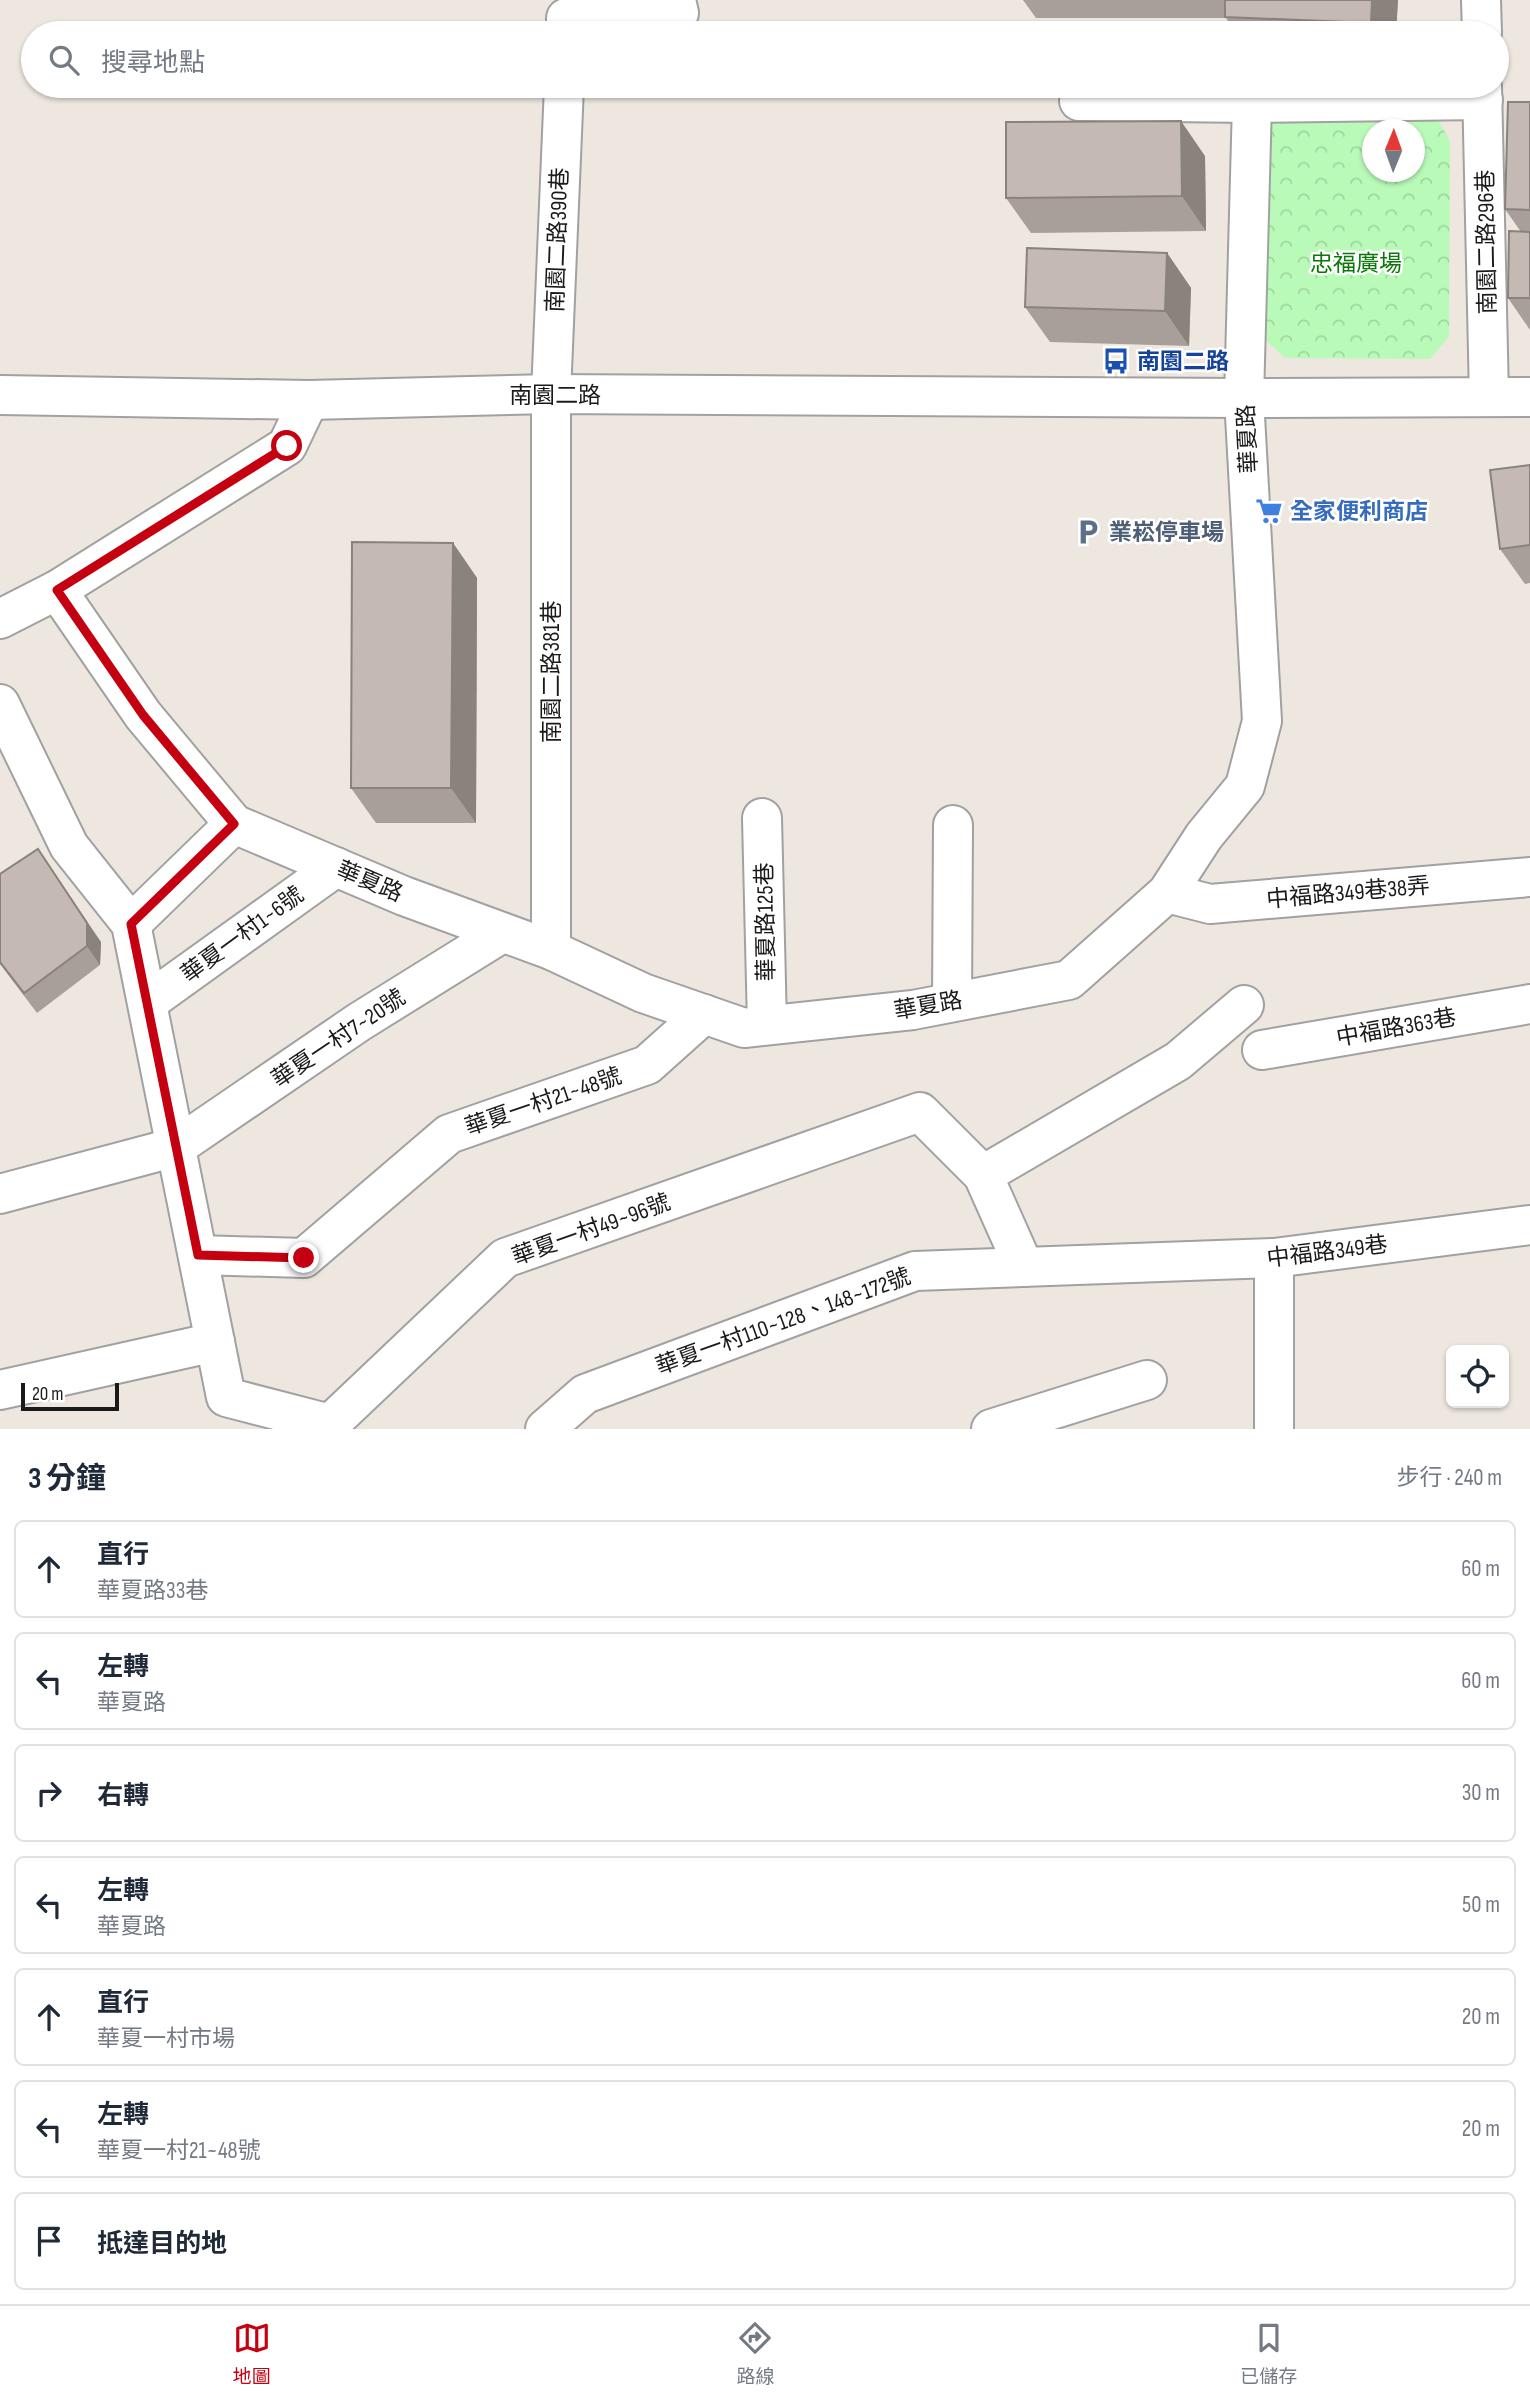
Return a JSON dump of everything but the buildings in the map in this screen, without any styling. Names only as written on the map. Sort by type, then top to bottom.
[{"type":"street","points":[[1481,0],[1482,21]]},
{"type":"street","points":[[566,21],[566,18],[678,7]]},
{"type":"street","name":"南園二路390巷","points":[[551,394],[563,98]]},
{"type":"street","points":[[1079,101],[1252,103],[1368,98]]},
{"type":"street","name":"南園二路296巷","points":[[1483,98],[1489,397]]},
{"type":"street","name":"華夏路","points":[[57,590],[143,715],[234,824],[404,896],[551,950],[643,993],[744,1028],[913,1010],[1069,979],[1167,893],[1204,836],[1245,786],[1262,721],[1244,398],[1252,103]]},
{"type":"street","name":"南園二路","points":[[0,396],[309,400],[551,394],[1530,397]]},
{"type":"street","name":"南園二路381巷","points":[[551,394],[551,950]]},
{"type":"street","points":[[0,619],[57,590],[287,446],[309,400]]},
{"type":"street","points":[[0,704],[57,853],[131,924],[215,1342],[0,1390]]},
{"type":"street","name":"華夏路125巷","points":[[762,818],[767,1025]]},
{"type":"street","points":[[131,924],[234,824]]},
{"type":"street","points":[[952,1002],[953,825]]},
{"type":"street","name":"華夏一村1~6號","points":[[148,1002],[336,867]]},
{"type":"street","name":"中福路349巷38弄","points":[[1167,893],[1210,904],[1530,877]]},
{"type":"street","name":"華夏一村7~20號","points":[[0,1194],[176,1147],[359,1021],[502,933]]},
{"type":"street","name":"中福路363巷","points":[[1262,1050],[1530,1004]]},
{"type":"street","points":[[1024,1267],[983,1175],[1178,1061],[1244,1005]]},
{"type":"street","name":"華夏一村21~48號","points":[[198,1255],[304,1258],[449,1133],[647,1065],[704,1014]]},
{"type":"street","name":"華夏一村49~96號","points":[[215,1342],[226,1397],[332,1427],[506,1258],[920,1112],[983,1175]]},
{"type":"street","name":"中福路349巷","points":[[1123,1263],[1274,1258],[1530,1225]]},
{"type":"street","points":[[1274,1258],[1275,1429]]},
{"type":"street","name":"華夏一村110~128、148~172號","points":[[545,1429],[585,1394],[915,1270],[1123,1263]]},
{"type":"street","points":[[991,1429],[1147,1380]]},
{"type":"green space","name":"忠福廣場","points":[[1277,117],[1437,118],[1450,141],[1449,337],[1430,359],[1285,358],[1261,336],[1262,131]]},
{"type":"place","name":"南園二路","points":[[1116,361]]},
{"type":"place","name":"全家便利商店","points":[[1269,511]]},
{"type":"place","name":"業崧停車場","points":[[1088,532]]},
{"type":"route","points":[[287,446],[57,590],[143,715],[234,824],[131,924],[198,1255],[304,1258]]}]
